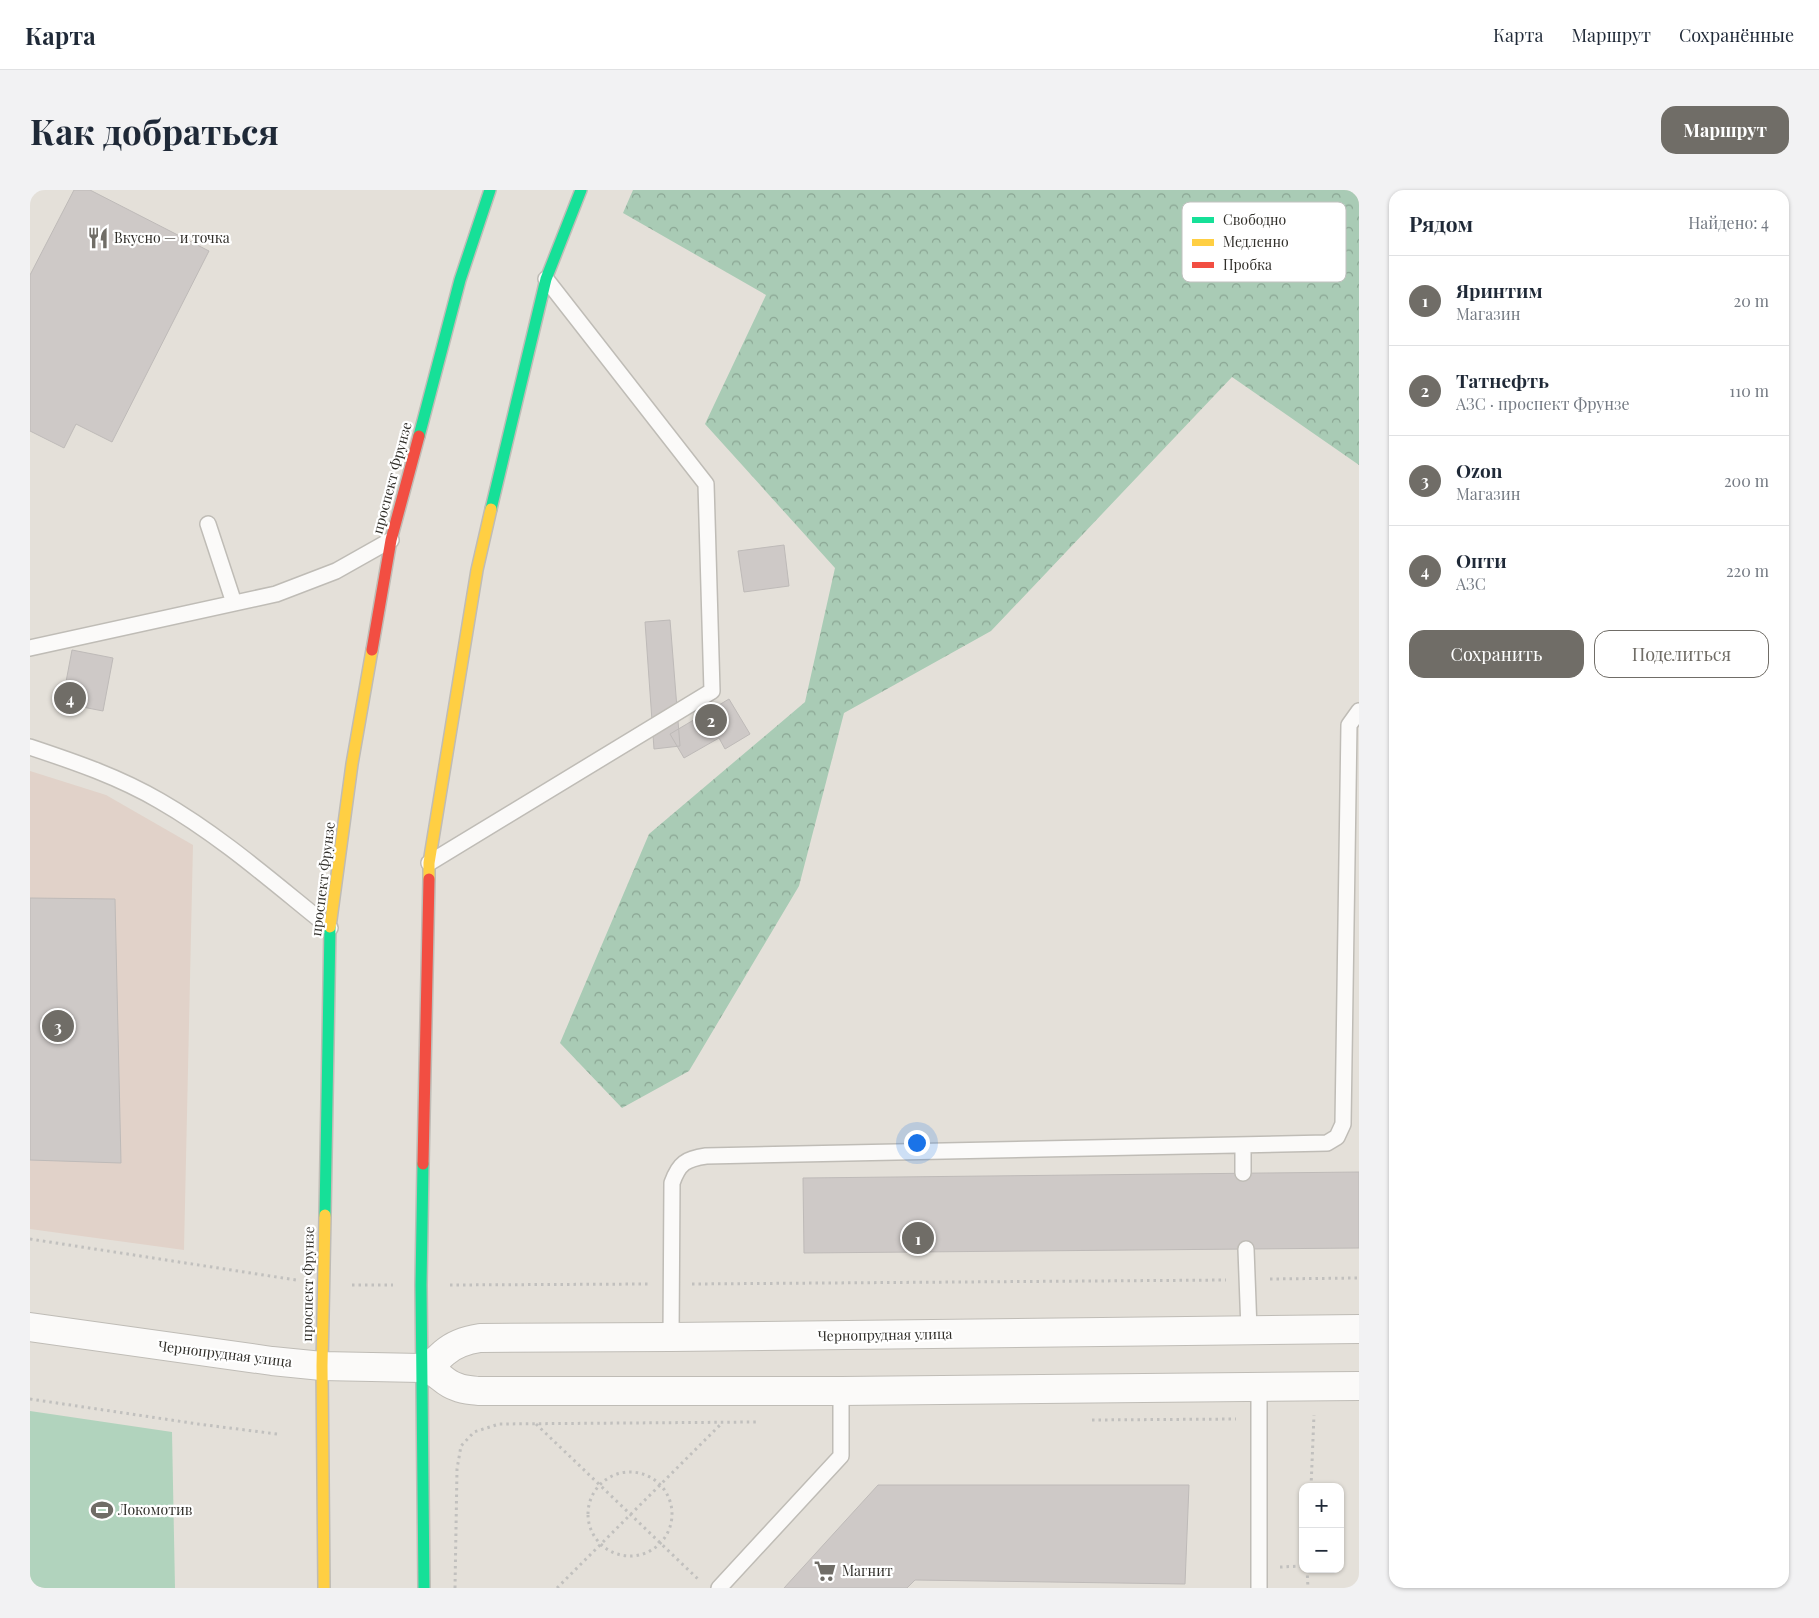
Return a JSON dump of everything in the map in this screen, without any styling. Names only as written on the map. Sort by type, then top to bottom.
[{"type":"main road","name":"проспект Фрунзе","points":[[324,1588],[322,1366],[330,928],[352,764],[391,540],[460,280],[490,190]]},
{"type":"main road","points":[[424,1588],[421,1368],[422,1201],[429,863],[478,570],[546,279],[581,190]]},
{"type":"street","name":"Чернопрудная улица","points":[[30,1327],[241,1358],[322,1366],[421,1368],[435,1372],[457,1388],[478,1391],[841,1391],[1359,1386]]},
{"type":"street","name":"Чернопрудная улица","points":[[421,1368],[435,1363],[444,1353],[464,1341],[480,1338],[1359,1329]]},
{"type":"lane","points":[[429,863],[712,691],[706,484],[546,279]]},
{"type":"lane","points":[[208,524],[234,603]]},
{"type":"lane","points":[[30,648],[276,594],[336,570],[391,540]]},
{"type":"lane","points":[[671,1337],[672,1183],[679,1168],[686,1161],[694,1158],[706,1156],[1327,1143],[1337,1137],[1343,1124],[1349,725],[1359,711]]},
{"type":"lane","points":[[30,746],[105,773],[160,800],[219,840],[330,928]]},
{"type":"lane","points":[[1242,1145],[1243,1173]]},
{"type":"lane","points":[[1246,1249],[1249,1330]]},
{"type":"lane","points":[[1259,1588],[1260,1388]]},
{"type":"lane","points":[[719,1588],[842,1456],[841,1391]]},
{"type":"path","points":[[30,1399],[277,1434]]},
{"type":"path","points":[[1311,1483],[1314,1416]]},
{"type":"path","points":[[557,1588],[723,1422]]},
{"type":"path","points":[[536,1423],[701,1582]]},
{"type":"path","points":[[623,1472],[636,1472],[650,1476],[660,1485],[668,1495],[672,1507],[672,1521],[668,1533],[661,1543],[650,1552],[638,1556],[624,1556],[611,1552],[600,1545],[592,1534],[588,1522],[588,1508],[599,1484],[610,1476],[623,1472]]},
{"type":"path","points":[[1307,1573],[1308,1588]]},
{"type":"shaded area","points":[[30,771],[106,795],[193,845],[184,1250],[30,1229]]},
{"type":"green space","points":[[633,190],[1359,190],[1359,465],[1232,377],[991,631],[844,713],[799,886],[689,1071],[622,1108],[560,1043],[649,834],[805,702],[835,568],[705,424],[766,295],[623,213]]},
{"type":"green space","name":"Локомотив","points":[[30,1411],[172,1432],[175,1588],[30,1588]]},
{"type":"building","points":[[74,190],[90,190],[209,251],[112,442],[76,424],[64,448],[30,431],[30,275]]},
{"type":"building","points":[[784,545],[789,586],[744,592],[738,551]]},
{"type":"building","points":[[670,620],[680,746],[654,749],[645,622]]},
{"type":"building","points":[[72,650],[113,658],[103,711],[62,703]]},
{"type":"building","points":[[729,699],[750,734],[725,749],[719,738],[684,758],[670,734]]},
{"type":"building","points":[[30,898],[115,899],[121,1163],[30,1160]]},
{"type":"building","points":[[1359,1172],[1359,1248],[804,1253],[803,1178]]},
{"type":"building","points":[[878,1485],[1189,1485],[1185,1584],[915,1580],[907,1588],[784,1588]]},
{"type":"traffic: fast","points":[[419,436],[460,280],[490,190]]},
{"type":"traffic: fast","points":[[491,509],[546,279],[581,190]]},
{"type":"traffic: fast","points":[[325,1215],[330,927]]},
{"type":"traffic: fast","points":[[423,1164],[421,1285],[424,1588]]},
{"type":"traffic: slow","points":[[429,879],[429,863],[477,570],[491,509]]},
{"type":"traffic: slow","points":[[330,927],[352,764],[372,650]]},
{"type":"traffic: slow","points":[[324,1588],[322,1366],[325,1215]]},
{"type":"traffic: jam","points":[[372,650],[391,540],[419,436]]},
{"type":"traffic: jam","points":[[423,1164],[429,879]]},
{"type":"place","name":"Вкусно — и точка","points":[[98,238]]},
{"type":"place","name":"Опти","points":[[70,698]]},
{"type":"place","name":"Татнефть","points":[[711,720]]},
{"type":"place","name":"Ozon","points":[[58,1026]]},
{"type":"place","name":"Яринтим","points":[[918,1238]]},
{"type":"place","name":"Локомотив","points":[[102,1510]]},
{"type":"place","name":"Магнит","points":[[825,1571]]}]
